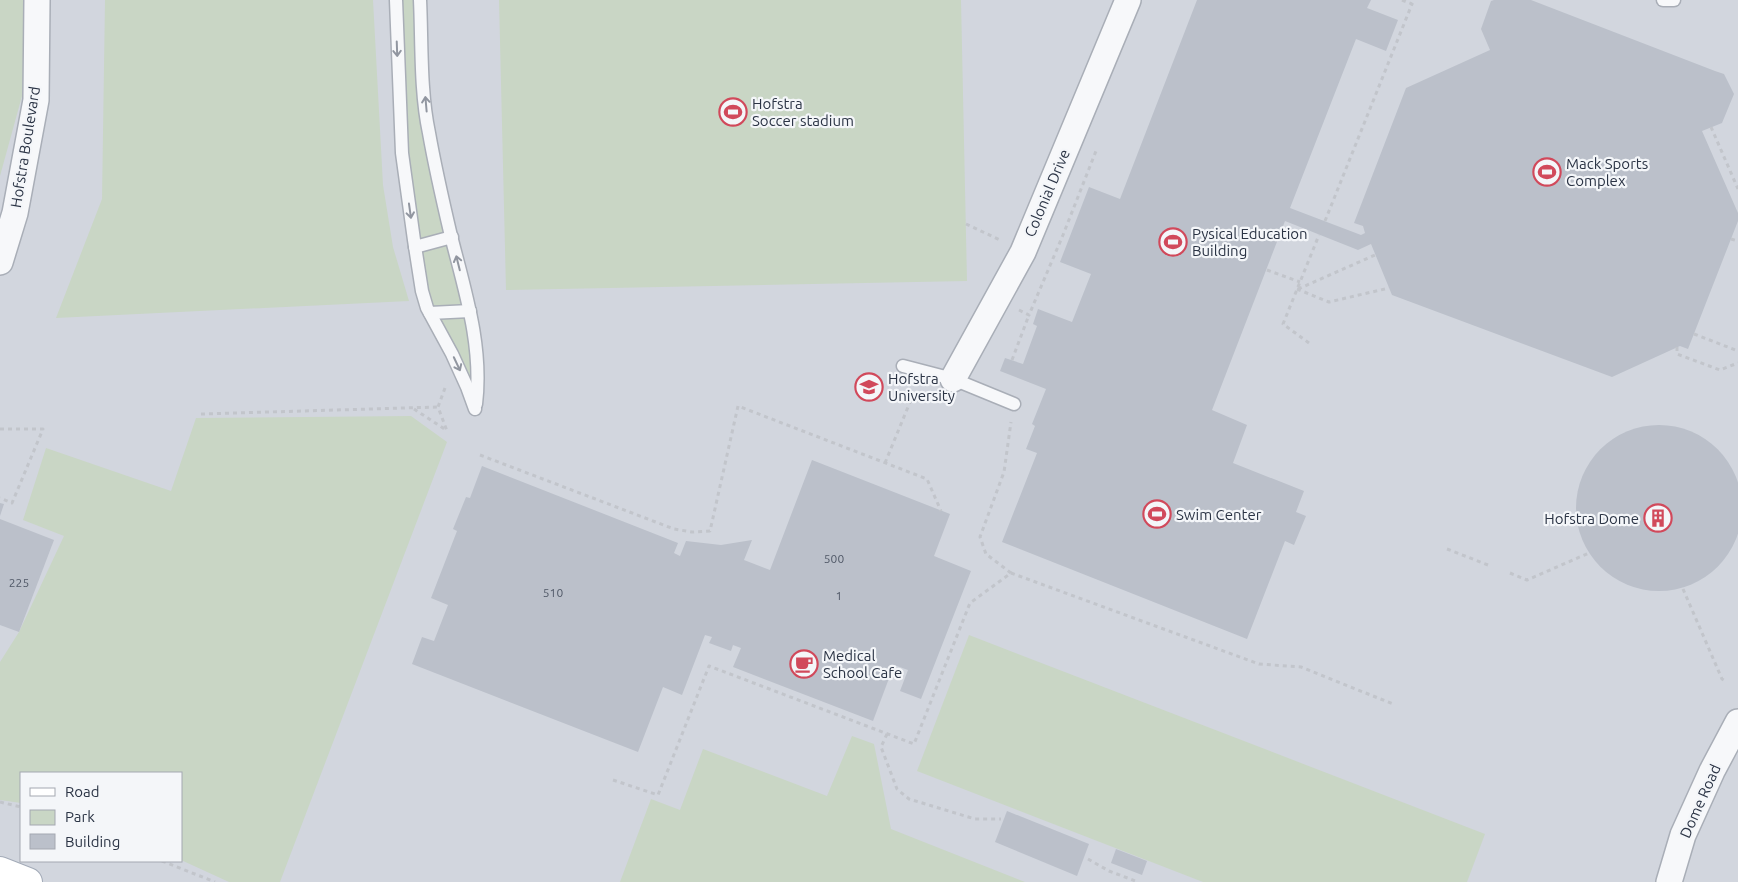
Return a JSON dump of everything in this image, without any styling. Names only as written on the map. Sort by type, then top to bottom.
[{"type":"main road","points":[[0,871],[28,882]]},
{"type":"street","name":"Hofstra Boulevard","points":[[0,262],[15,213],[36,100],[37,0]]},
{"type":"street","name":"Colonial Drive","points":[[953,379],[1023,252],[1128,0]]},
{"type":"street","name":"Dome Road","points":[[1669,882],[1683,835],[1712,771],[1738,722]]},
{"type":"lane","points":[[396,0],[402,153],[422,291],[430,313],[452,354],[475,409],[477,393],[476,346],[470,310],[428,130],[423,78],[420,0]]},
{"type":"lane","points":[[1663,0],[1674,0]]},
{"type":"lane","points":[[415,246],[452,237]]},
{"type":"lane","points":[[430,313],[470,310]]},
{"type":"lane","points":[[903,366],[953,379],[1014,404]]},
{"type":"path","points":[[1325,221],[1412,2],[1402,0]]},
{"type":"path","points":[[1711,127],[1738,189]]},
{"type":"path","points":[[966,224],[1023,252]]},
{"type":"path","points":[[1309,343],[1283,324],[1319,234]]},
{"type":"path","points":[[1731,239],[1738,241]]},
{"type":"path","points":[[1297,289],[1375,255]]},
{"type":"path","points":[[1267,270],[1300,282]]},
{"type":"path","points":[[1297,289],[1328,302],[1389,288]]},
{"type":"path","points":[[1012,360],[1029,315]]},
{"type":"path","points":[[1694,334],[1738,351]]},
{"type":"path","points":[[1676,348],[1677,354],[1720,370],[1738,363]]},
{"type":"path","points":[[885,463],[923,371]]},
{"type":"path","points":[[1014,404],[1004,472],[980,538],[986,554],[1010,573],[1259,664],[1301,667],[1393,704]]},
{"type":"path","points":[[480,455],[674,529],[692,532],[710,531],[738,406],[927,479],[941,511]]},
{"type":"path","points":[[201,414],[438,407]]},
{"type":"path","points":[[413,408],[447,431]]},
{"type":"path","points":[[0,429],[43,429],[12,503],[0,498]]},
{"type":"path","points":[[1447,549],[1488,565]]},
{"type":"path","points":[[1510,574],[1527,580],[1589,553]]},
{"type":"path","points":[[613,780],[658,796],[709,666],[914,744],[970,603],[1010,573]]},
{"type":"path","points":[[1683,589],[1722,679],[1727,682]]},
{"type":"path","points":[[887,734],[881,747],[897,789],[909,799],[975,819],[1001,818]]},
{"type":"path","points":[[0,802],[20,807]]},
{"type":"path","points":[[1088,859],[1109,871],[1138,882]]},
{"type":"path","points":[[165,862],[215,882]]},
{"type":"shaded area","name":"Hofstra University","points":[[0,0],[1738,0],[1738,882],[0,882]]},
{"type":"green space","points":[[0,0],[27,0],[22,96],[0,176]]},
{"type":"green space","points":[[105,0],[373,0],[383,185],[393,247],[409,301],[56,318],[102,199]]},
{"type":"green space","points":[[396,0],[420,0],[423,78],[470,310],[477,393],[435,324],[414,240]]},
{"type":"green space","name":"Hofstra Soccer stadium","points":[[499,0],[961,0],[967,281],[506,290]]},
{"type":"green space","points":[[411,416],[447,442],[280,882],[229,882],[182,860],[182,772],[20,772],[20,803],[0,800],[0,662],[19,632],[64,536],[23,520],[46,448],[171,491],[196,418]]},
{"type":"green space","points":[[969,635],[1485,834],[1467,882],[1203,882],[917,771]]},
{"type":"green space","points":[[852,736],[874,744],[891,829],[1025,882],[620,882],[651,799],[680,810],[703,749],[827,796]]},
{"type":"building","points":[[1197,0],[1371,0],[1367,8],[1398,20],[1386,51],[1356,39],[1290,208],[1361,235],[1365,233],[1363,226],[1354,223],[1406,88],[1490,50],[1481,29],[1491,1],[1531,0],[1724,74],[1734,94],[1722,123],[1702,131],[1738,213],[1738,221],[1688,349],[1680,346],[1612,377],[1392,295],[1371,244],[1358,250],[1285,221],[1212,410],[1247,425],[1233,463],[1304,491],[1296,512],[1306,516],[1294,545],[1285,541],[1247,639],[1002,542],[1037,453],[1026,449],[1035,426],[1032,424],[1046,389],[1000,371],[1005,358],[1023,364],[1037,326],[1033,324],[1038,309],[1072,322],[1091,274],[1060,262],[1089,187],[1120,199]]},
{"type":"building","name":"Hofstra Dome","points":[[1667,425],[1691,431],[1718,449],[1736,476],[1739,484],[1739,532],[1736,540],[1718,567],[1691,585],[1675,590],[1651,591],[1627,585],[1600,567],[1582,540],[1577,524],[1576,500],[1582,476],[1600,449],[1627,431],[1643,426]]},
{"type":"building","points":[[812,460],[950,514],[934,556],[971,571],[921,699],[900,691],[908,670],[894,665],[873,721],[733,667],[741,648],[733,645],[731,651],[709,643],[712,637],[705,635],[682,695],[663,687],[638,752],[412,664],[422,637],[434,641],[448,605],[431,598],[457,531],[453,529],[466,497],[470,498],[482,466],[678,543],[674,553],[680,556],[686,541],[721,545],[752,540],[744,560],[770,570]]},
{"type":"building","points":[[0,503],[4,504],[0,516]]},
{"type":"building","points":[[0,519],[54,540],[19,632],[0,625]]},
{"type":"building","points":[[1007,811],[1089,844],[1077,876],[995,842]]},
{"type":"building","points":[[1116,849],[1147,861],[1142,875],[1111,863]]},
{"type":"place","name":"Hofstra Soccer stadium","points":[[733,112]]},
{"type":"place","name":"Mack Sports Complex","points":[[1547,172]]},
{"type":"place","name":"Pysical Education Building","points":[[1173,242]]},
{"type":"place","name":"Hofstra University","points":[[869,387]]},
{"type":"place","name":"Swim Center","points":[[1157,514]]},
{"type":"place","name":"Hofstra Dome","points":[[1658,518]]},
{"type":"place","name":"Medical School Cafe","points":[[804,664]]}]
